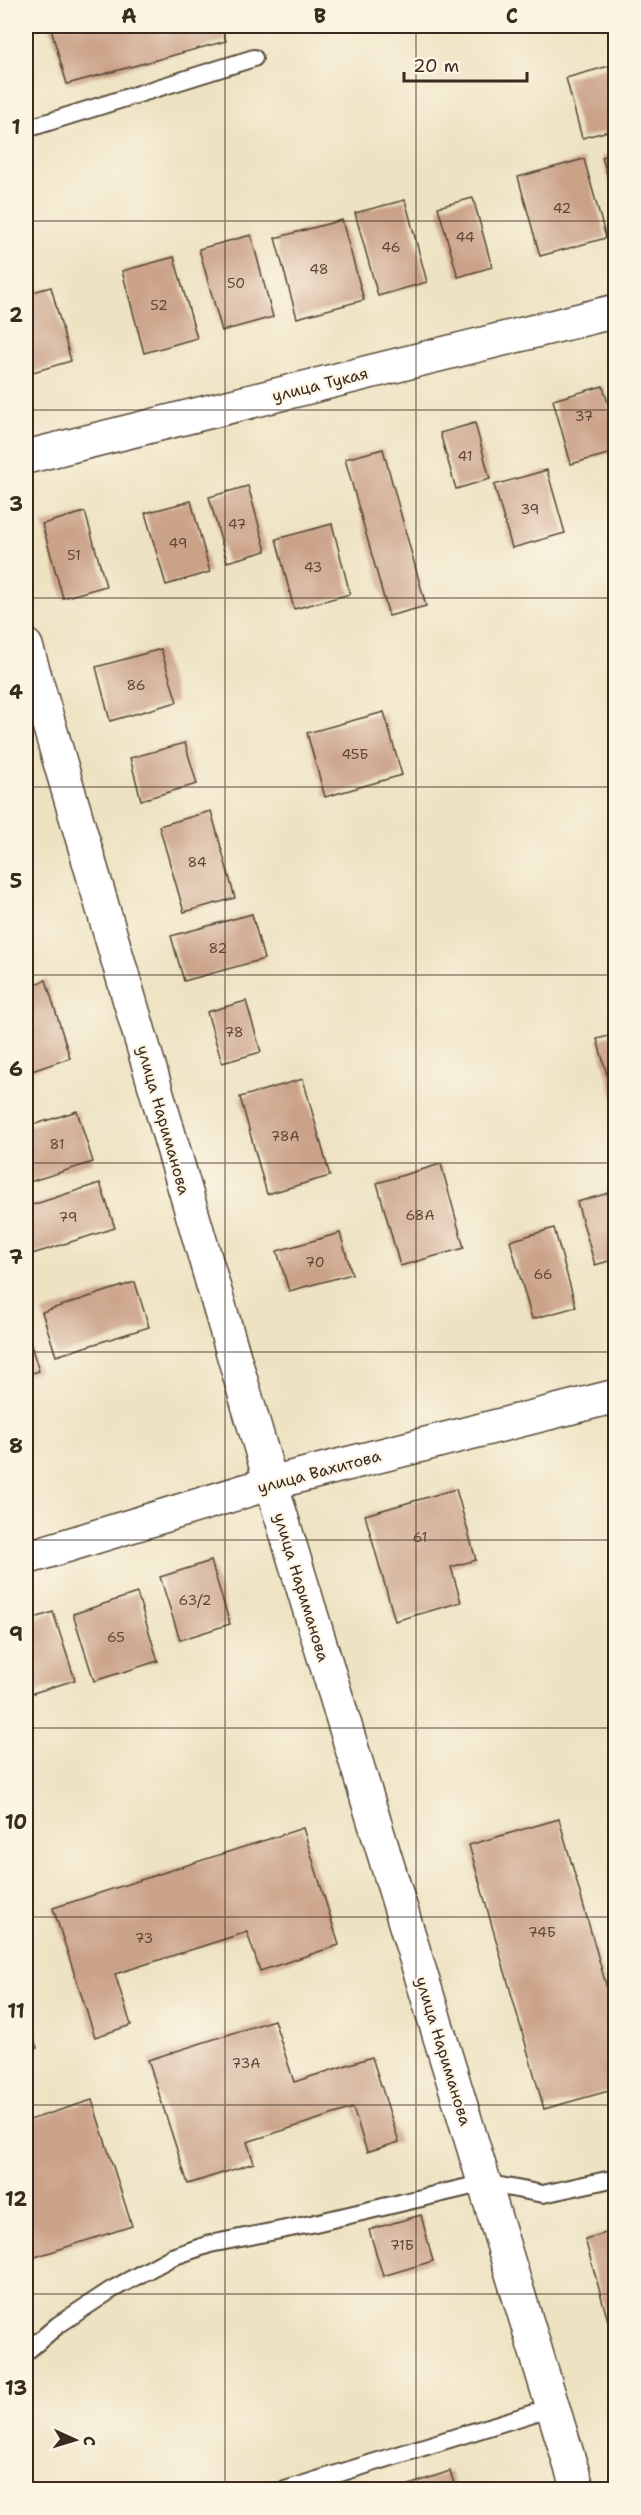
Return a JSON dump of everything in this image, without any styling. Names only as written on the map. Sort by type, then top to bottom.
[{"type":"street","name":"улица Тукая","points":[[26,457],[615,312]]},
{"type":"street","name":"улица Нариманова","points":[[26,646],[271,1483],[578,2490]]},
{"type":"street","name":"улица Вахитова","points":[[26,1558],[271,1483],[615,1396]]},
{"type":"lane","points":[[26,129],[254,58]]},
{"type":"lane","points":[[26,2352],[58,2325],[111,2290],[172,2257],[210,2244],[281,2231],[485,2183],[543,2194],[615,2178]]},
{"type":"lane","points":[[285,2490],[314,2485],[553,2407]]},
{"type":"building","points":[[50,26],[221,26],[226,41],[67,84]]},
{"type":"building","points":[[616,64],[616,129],[582,138],[566,78]]},
{"type":"building","points":[[616,153],[616,201],[615,201],[602,157]]},
{"type":"building","points":[[584,159],[606,238],[540,256],[518,177]]},
{"type":"building","points":[[473,198],[492,267],[458,277],[438,207]]},
{"type":"building","points":[[405,200],[427,282],[378,296],[355,213]]},
{"type":"building","points":[[342,220],[364,300],[297,318],[275,238]]},
{"type":"building","points":[[251,235],[273,317],[222,331],[199,249]]},
{"type":"building","points":[[174,257],[197,338],[144,353],[122,271]]},
{"type":"building","points":[[51,287],[71,361],[26,374],[26,294]]},
{"type":"building","points":[[603,386],[616,432],[616,452],[571,464],[553,400]]},
{"type":"building","points":[[475,423],[490,479],[456,489],[440,433]]},
{"type":"building","points":[[383,449],[426,606],[389,616],[345,459]]},
{"type":"building","points":[[547,470],[565,533],[512,548],[494,485]]},
{"type":"building","points":[[248,486],[266,551],[227,562],[209,497]]},
{"type":"building","points":[[191,501],[210,572],[166,585],[145,513]]},
{"type":"building","points":[[85,512],[106,586],[63,598],[42,524]]},
{"type":"building","points":[[332,524],[350,594],[294,609],[276,539]]},
{"type":"building","points":[[161,649],[177,702],[110,721],[96,667]]},
{"type":"building","points":[[384,712],[402,775],[325,797],[307,733]]},
{"type":"building","points":[[185,743],[197,784],[141,800],[130,758]]},
{"type":"building","points":[[211,811],[235,898],[184,912],[159,826]]},
{"type":"building","points":[[252,914],[264,959],[184,981],[171,936]]},
{"type":"building","points":[[46,980],[70,1058],[26,1073],[26,987]]},
{"type":"building","points":[[246,1001],[261,1052],[222,1063],[207,1012]]},
{"type":"building","points":[[616,1034],[616,1103],[615,1103],[597,1039]]},
{"type":"building","points":[[303,1079],[330,1176],[267,1194],[240,1097]]},
{"type":"building","points":[[77,1111],[93,1162],[26,1183],[26,1127]]},
{"type":"building","points":[[441,1164],[464,1248],[400,1266],[377,1183]]},
{"type":"building","points":[[100,1183],[115,1228],[26,1256],[26,1207]]},
{"type":"building","points":[[616,1191],[616,1259],[595,1265],[577,1202]]},
{"type":"building","points":[[554,1228],[576,1307],[532,1319],[510,1241]]},
{"type":"building","points":[[340,1233],[352,1274],[289,1291],[277,1251]]},
{"type":"building","points":[[135,1282],[149,1327],[56,1356],[42,1312]]},
{"type":"building","points":[[26,1330],[39,1371],[26,1375]]},
{"type":"building","points":[[456,1489],[476,1560],[451,1567],[461,1602],[395,1621],[365,1515]]},
{"type":"building","points":[[211,1561],[230,1624],[180,1640],[160,1577]]},
{"type":"building","points":[[137,1593],[158,1661],[94,1681],[73,1614]]},
{"type":"building","points":[[53,1612],[75,1680],[30,1694],[26,1680],[26,1621]]},
{"type":"building","points":[[559,1819],[616,2020],[616,2089],[544,2109],[469,1845]]},
{"type":"building","points":[[303,1828],[339,1945],[260,1971],[247,1932],[115,1974],[131,2025],[95,2037],[53,1908]]},
{"type":"building","points":[[26,2015],[37,2048],[26,2052]]},
{"type":"building","points":[[274,2020],[294,2082],[372,2057],[399,2142],[367,2152],[353,2108],[247,2142],[254,2163],[188,2184],[148,2060]]},
{"type":"building","points":[[92,2100],[132,2226],[26,2260],[26,2121]]},
{"type":"building","points":[[421,2215],[433,2261],[383,2276],[369,2230]]},
{"type":"building","points":[[616,2230],[616,2327],[610,2328],[585,2239]]},
{"type":"building","points":[[450,2471],[456,2490],[397,2489]]}]
